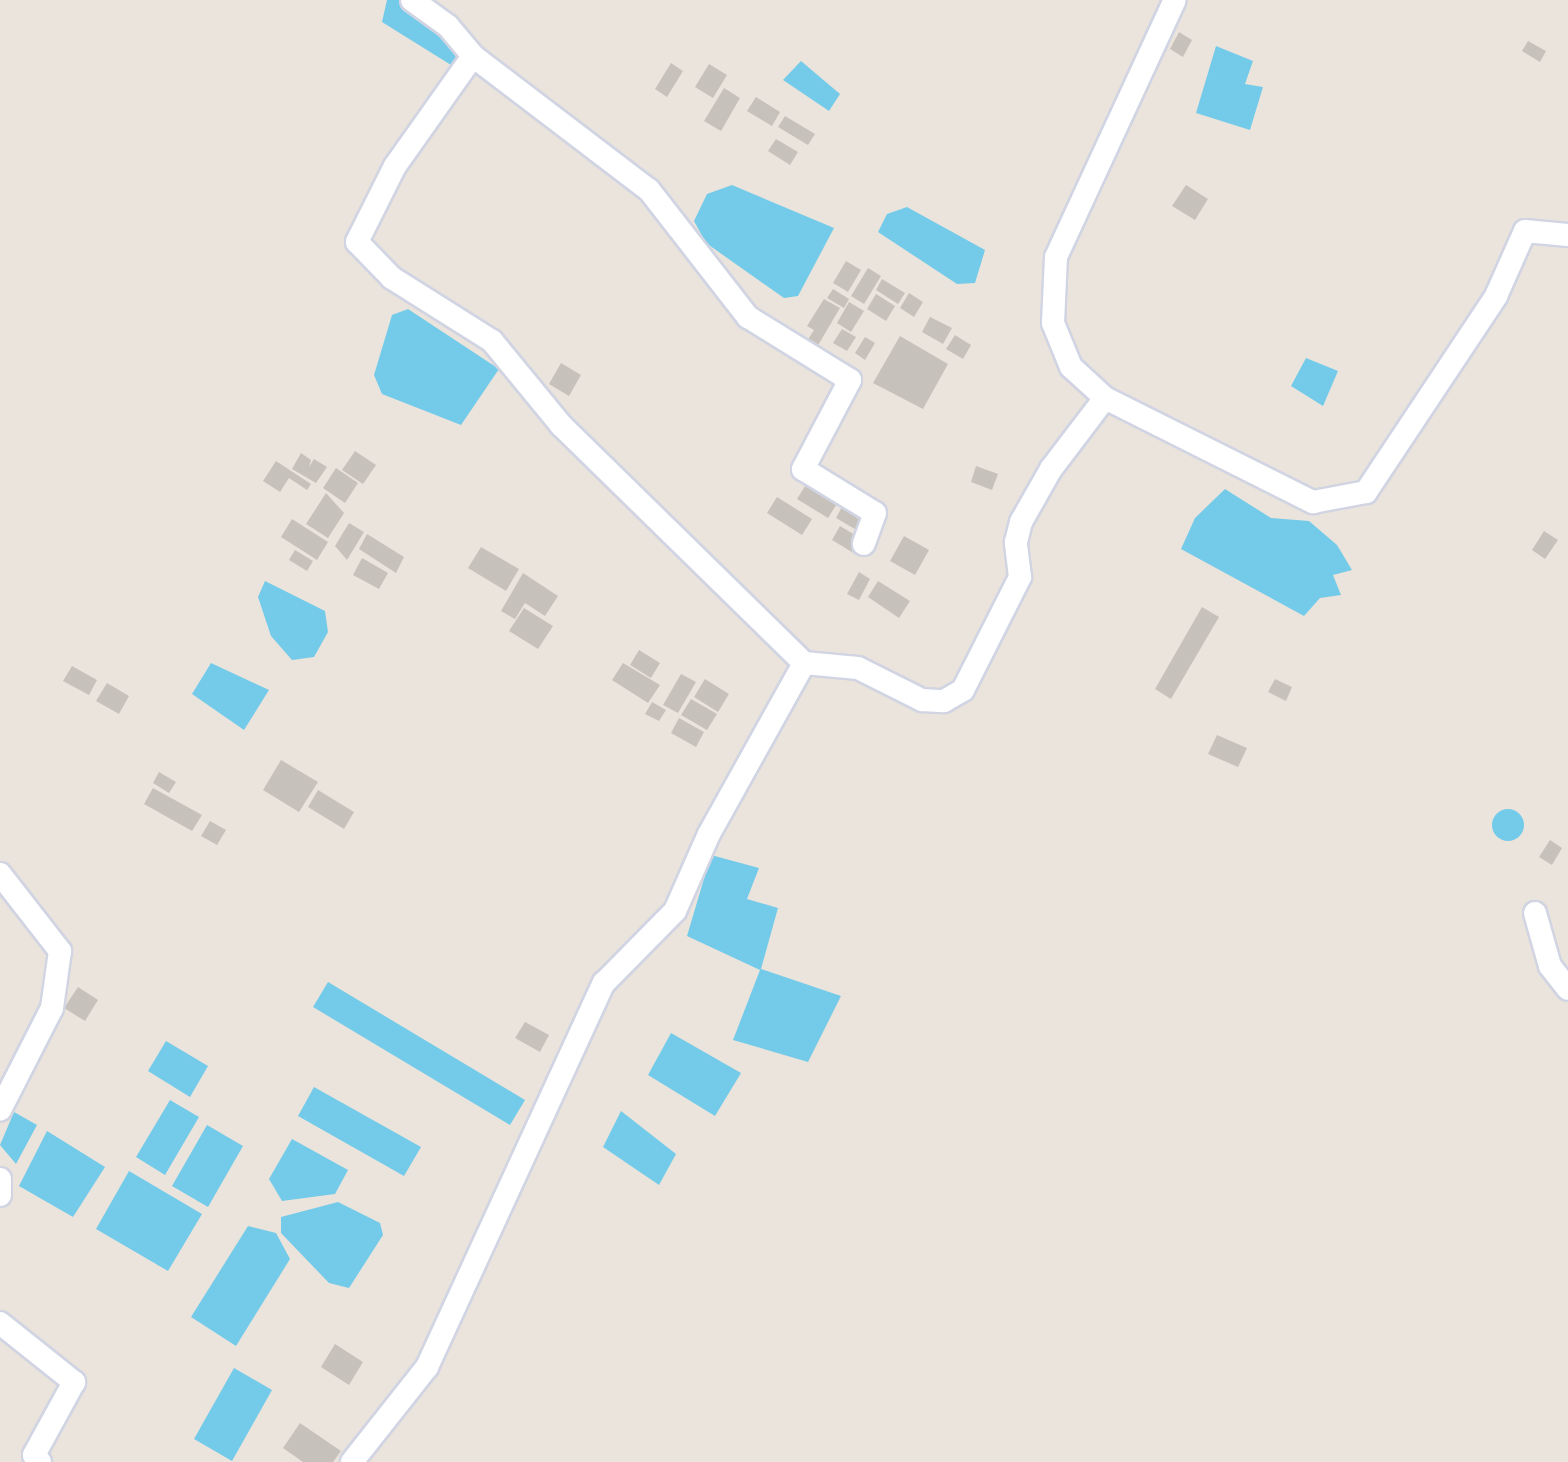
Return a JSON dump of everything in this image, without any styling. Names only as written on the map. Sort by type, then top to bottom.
[{"type":"street","points":[[412,0],[448,26],[472,56],[650,190],[748,317],[850,380],[803,469],[875,513],[864,544]]},
{"type":"street","points":[[1175,0],[1056,257],[1053,323],[1071,367],[1105,398],[1314,502],[1349,500],[1366,492],[1450,371],[1526,231],[1568,235]]},
{"type":"street","points":[[472,56],[395,166],[358,242],[392,278],[492,341],[561,425],[804,663],[858,668],[922,700],[944,701],[963,690],[1020,577],[1016,542],[1021,522],[1050,468],[1105,398]]},
{"type":"street","points":[[352,1462],[427,1368],[604,983],[674,910],[708,834],[804,663]]},
{"type":"street","points":[[0,874],[60,951],[52,1008],[0,1110]]},
{"type":"street","points":[[1535,914],[1550,966],[1568,990]]},
{"type":"street","points":[[0,1179],[0,1195]]},
{"type":"street","points":[[0,1323],[74,1382],[34,1456],[40,1462]]},
{"type":"water","points":[[387,0],[402,0],[463,51],[451,65],[382,22]]},
{"type":"water","points":[[1216,46],[1253,61],[1245,84],[1263,87],[1250,130],[1196,113]]},
{"type":"water","points":[[801,61],[840,94],[829,111],[783,80]]},
{"type":"water","points":[[732,185],[834,228],[798,296],[784,298],[706,243],[694,221],[707,194]]},
{"type":"water","points":[[907,207],[985,250],[975,283],[957,284],[878,232],[887,214]]},
{"type":"water","points":[[408,309],[499,369],[461,425],[382,394],[374,375],[392,315]]},
{"type":"water","points":[[1306,358],[1338,371],[1323,406],[1291,386]]},
{"type":"water","points":[[1225,489],[1271,518],[1309,521],[1337,545],[1352,570],[1333,575],[1341,595],[1320,598],[1304,616],[1181,549],[1195,518]]},
{"type":"water","points":[[265,581],[325,611],[328,632],[314,657],[292,660],[271,636],[258,597]]},
{"type":"water","points":[[211,663],[269,690],[244,730],[192,694]]},
{"type":"water","points":[[1508,809],[1519,814],[1524,825],[1519,836],[1508,841],[1497,836],[1492,825],[1497,814]]},
{"type":"water","points":[[711,855],[759,868],[747,899],[778,908],[761,969],[841,996],[808,1062],[733,1040],[760,970],[687,936]]},
{"type":"water","points":[[328,982],[525,1100],[510,1125],[313,1007]]},
{"type":"water","points":[[671,1033],[741,1073],[715,1116],[648,1075]]},
{"type":"water","points":[[166,1041],[208,1066],[190,1097],[148,1071]]},
{"type":"water","points":[[314,1087],[421,1147],[404,1176],[298,1116]]},
{"type":"water","points":[[170,1100],[199,1117],[165,1175],[136,1157]]},
{"type":"water","points":[[621,1111],[676,1154],[659,1185],[603,1147]]},
{"type":"water","points":[[14,1112],[37,1125],[16,1164],[0,1145]]},
{"type":"water","points":[[207,1125],[243,1146],[208,1207],[172,1186]]},
{"type":"water","points":[[47,1131],[105,1167],[73,1217],[19,1186]]},
{"type":"water","points":[[292,1139],[348,1170],[335,1194],[282,1201],[269,1179]]},
{"type":"water","points":[[129,1171],[202,1214],[168,1271],[96,1229]]},
{"type":"water","points":[[338,1202],[380,1223],[383,1235],[349,1288],[329,1283],[281,1233],[281,1217]]},
{"type":"water","points":[[248,1226],[276,1233],[290,1259],[236,1346],[191,1317]]},
{"type":"water","points":[[234,1368],[272,1390],[232,1461],[194,1439]]},
{"type":"building","points":[[1179,32],[1192,40],[1183,57],[1170,49]]},
{"type":"building","points":[[1528,41],[1546,51],[1540,62],[1522,51]]},
{"type":"building","points":[[671,63],[683,71],[667,97],[655,89]]},
{"type":"building","points":[[709,64],[727,75],[713,98],[695,87]]},
{"type":"building","points":[[724,88],[740,98],[721,131],[704,121]]},
{"type":"building","points":[[756,97],[780,112],[772,126],[747,111]]},
{"type":"building","points":[[785,116],[815,134],[808,145],[778,127]]},
{"type":"building","points":[[776,139],[798,152],[790,165],[768,151]]},
{"type":"building","points":[[1186,185],[1208,199],[1195,220],[1172,206]]},
{"type":"building","points":[[846,261],[861,270],[848,292],[833,283]]},
{"type":"building","points":[[868,268],[881,276],[864,304],[851,296]]},
{"type":"building","points":[[882,279],[905,293],[898,304],[876,290]]},
{"type":"building","points":[[833,289],[849,299],[844,308],[827,298]]},
{"type":"building","points":[[909,293],[923,302],[914,317],[900,308]]},
{"type":"building","points":[[876,294],[895,306],[886,321],[867,309]]},
{"type":"building","points":[[824,299],[840,308],[817,347],[807,341],[814,330],[807,326]]},
{"type":"building","points":[[849,302],[864,311],[851,332],[837,323]]},
{"type":"building","points":[[930,317],[952,328],[943,344],[922,332]]},
{"type":"building","points":[[842,329],[856,337],[847,351],[833,343]]},
{"type":"building","points":[[955,335],[971,345],[963,359],[946,349]]},
{"type":"building","points":[[900,336],[948,364],[923,409],[873,383]]},
{"type":"building","points":[[865,337],[875,343],[865,360],[855,353]]},
{"type":"building","points":[[561,363],[581,375],[569,396],[549,384]]},
{"type":"building","points":[[355,451],[376,465],[363,484],[342,470]]},
{"type":"building","points":[[301,453],[311,460],[309,467],[314,459],[327,467],[316,483],[292,469]]},
{"type":"building","points":[[276,461],[311,484],[307,490],[289,478],[280,492],[263,481]]},
{"type":"building","points":[[976,466],[998,474],[992,490],[971,482]]},
{"type":"building","points":[[336,468],[358,483],[345,503],[323,488]]},
{"type":"building","points":[[807,483],[838,502],[828,518],[797,499]]},
{"type":"building","points":[[326,493],[344,513],[328,538],[306,524]]},
{"type":"building","points":[[777,497],[812,519],[802,535],[767,513]]},
{"type":"building","points":[[843,505],[867,519],[860,532],[836,518]]},
{"type":"building","points":[[292,519],[328,542],[317,560],[281,537]]},
{"type":"building","points":[[349,523],[364,532],[347,560],[335,546]]},
{"type":"building","points":[[840,526],[865,541],[857,555],[832,540]]},
{"type":"building","points":[[1544,531],[1558,540],[1545,559],[1532,550]]},
{"type":"building","points":[[367,534],[404,557],[396,573],[359,549]]},
{"type":"building","points":[[904,536],[929,550],[915,575],[890,561]]},
{"type":"building","points":[[481,547],[519,569],[506,591],[468,568]]},
{"type":"building","points":[[295,550],[313,561],[307,571],[289,560]]},
{"type":"building","points":[[362,558],[388,573],[379,589],[353,575]]},
{"type":"building","points":[[859,572],[870,579],[859,600],[847,594]]},
{"type":"building","points":[[523,573],[558,596],[545,616],[525,603],[515,619],[501,611]]},
{"type":"building","points":[[878,581],[910,601],[899,618],[868,597]]},
{"type":"building","points":[[1202,607],[1219,617],[1171,699],[1155,689]]},
{"type":"building","points":[[524,608],[553,626],[538,649],[509,631]]},
{"type":"building","points":[[639,650],[660,663],[651,678],[630,665]]},
{"type":"building","points":[[623,663],[660,685],[648,703],[612,680]]},
{"type":"building","points":[[72,666],[97,680],[89,695],[63,681]]},
{"type":"building","points":[[681,674],[696,682],[678,713],[663,705]]},
{"type":"building","points":[[705,679],[729,694],[718,712],[694,697]]},
{"type":"building","points":[[1275,679],[1292,687],[1286,701],[1268,692]]},
{"type":"building","points":[[107,683],[129,696],[119,714],[96,701]]},
{"type":"building","points":[[691,699],[717,714],[707,730],[681,715]]},
{"type":"building","points":[[652,702],[666,710],[659,721],[645,714]]},
{"type":"building","points":[[679,718],[704,732],[696,747],[671,733]]},
{"type":"building","points":[[1217,735],[1247,748],[1238,767],[1208,754]]},
{"type":"building","points":[[281,760],[318,782],[299,812],[263,790]]},
{"type":"building","points":[[159,772],[176,782],[169,793],[153,783]]},
{"type":"building","points":[[153,788],[202,815],[192,831],[144,804]]},
{"type":"building","points":[[318,790],[354,812],[344,829],[308,807]]},
{"type":"building","points":[[210,821],[226,830],[217,845],[201,836]]},
{"type":"building","points":[[1550,840],[1562,848],[1552,865],[1539,857]]},
{"type":"building","points":[[78,987],[98,1000],[85,1021],[64,1008]]},
{"type":"building","points":[[525,1022],[549,1035],[540,1052],[515,1038]]},
{"type":"building","points":[[335,1344],[363,1362],[349,1385],[321,1367]]},
{"type":"building","points":[[300,1423],[341,1451],[333,1462],[303,1462],[283,1448]]}]
